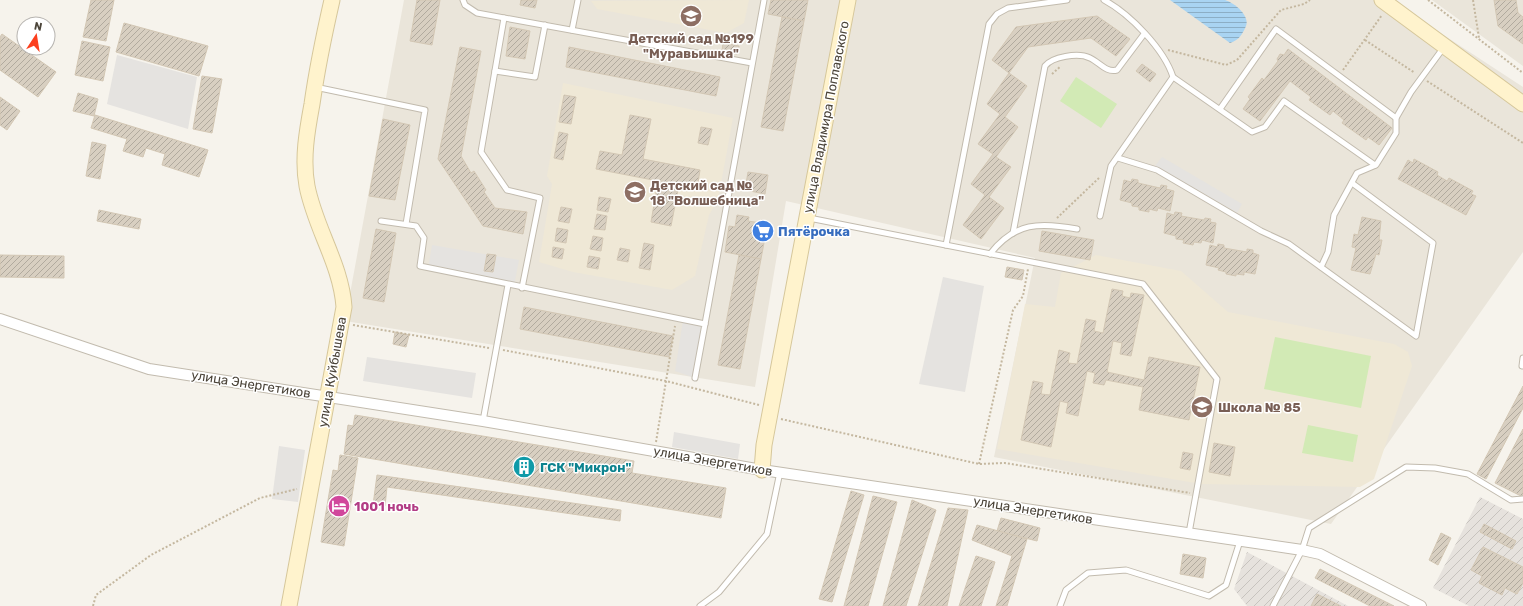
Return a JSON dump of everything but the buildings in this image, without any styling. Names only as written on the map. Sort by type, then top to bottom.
[{"type":"main road","name":"улица Куйбышева","points":[[288,606],[344,307],[339,276],[312,207],[307,185],[305,165],[306,139],[314,87],[332,0]]},
{"type":"main road","name":"улица Владимира Поплавского","points":[[762,470],[767,412],[848,0]]},
{"type":"main road","points":[[1382,7],[1444,46],[1523,104]]},
{"type":"street","name":"улица Энергетиков","points":[[0,318],[149,369],[483,421],[762,470],[1302,550],[1320,554],[1421,606]]},
{"type":"lane","points":[[463,0],[465,5],[477,13],[752,63]]},
{"type":"lane","points":[[572,30],[578,0]]},
{"type":"lane","points":[[694,378],[764,0]]},
{"type":"lane","points":[[946,245],[989,24],[997,14],[1008,8],[1067,0]]},
{"type":"lane","points":[[1104,0],[1135,24],[1144,34],[1170,67],[1173,77],[1252,132],[1265,127],[1284,101],[1375,166]]},
{"type":"lane","points":[[504,18],[481,152],[507,190],[540,198],[522,288]]},
{"type":"lane","points":[[495,71],[535,77],[545,25]]},
{"type":"lane","points":[[1220,109],[1276,29],[1396,118]]},
{"type":"lane","points":[[1013,233],[1042,78],[1047,63],[1054,59],[1086,56],[1108,70],[1114,71],[1120,68],[1144,34]]},
{"type":"lane","points":[[1322,267],[1328,252],[1334,215],[1357,173],[1375,166],[1396,133],[1396,118],[1444,46]]},
{"type":"lane","points":[[1100,216],[1112,166],[1173,77]]},
{"type":"lane","points":[[314,87],[425,110],[406,224]]},
{"type":"lane","points":[[1118,158],[1157,170],[1261,231],[1289,244],[1416,336],[1433,243],[1352,183]]},
{"type":"lane","points":[[806,218],[1143,284],[1217,379],[1189,533]]},
{"type":"lane","points":[[381,221],[416,226],[424,238],[420,266],[522,288],[705,324]]},
{"type":"lane","points":[[990,254],[1000,241],[1013,233],[1033,225],[1050,224],[1077,229]]},
{"type":"lane","points":[[483,421],[508,285]]},
{"type":"lane","points":[[1522,366],[1523,358]]},
{"type":"lane","points":[[1273,606],[1302,550],[1309,528],[1406,468],[1435,468],[1468,474],[1511,500],[1523,499]]},
{"type":"lane","points":[[700,606],[719,592],[767,534],[780,472]]},
{"type":"lane","points":[[1060,606],[1066,590],[1088,573],[1126,570],[1209,596],[1226,585],[1240,541]]},
{"type":"path","points":[[1155,47],[1226,65],[1237,60],[1280,10],[1304,4],[1310,0]]},
{"type":"path","points":[[1428,0],[1523,73]]},
{"type":"path","points":[[1473,0],[1479,39]]},
{"type":"path","points":[[1339,76],[1365,40],[1382,7]]},
{"type":"path","points":[[1365,40],[1523,143]]},
{"type":"path","points":[[1042,78],[1056,71],[1068,57]]},
{"type":"path","points":[[1050,224],[1112,166]]},
{"type":"path","points":[[979,464],[1013,310],[1023,296],[1030,262]]},
{"type":"path","points":[[654,451],[676,318]]},
{"type":"path","points":[[342,323],[496,349],[666,381],[767,412],[979,464],[1006,463],[1195,494]]},
{"type":"path","points":[[93,606],[96,595],[151,555],[260,498],[311,485]]},
{"type":"shaded area","points":[[404,0],[1390,0],[1523,87],[1523,252],[1331,524],[994,457],[1035,258],[786,201],[755,387],[345,321]]},
{"type":"shaded area","name":"Детский сад №199 \"Муравьишка\"","points":[[749,0],[744,23],[726,33],[597,9],[591,1]]},
{"type":"shaded area","points":[[1432,0],[1523,0],[1523,66]]},
{"type":"shaded area","points":[[117,55],[197,77],[188,129],[107,104]]},
{"type":"shaded area","name":"Детский сад № 18 \"Волшебница\"","points":[[563,83],[733,118],[718,200],[709,215],[695,276],[672,290],[573,272],[539,262],[552,184],[547,176]]},
{"type":"shaded area","points":[[1162,157],[1242,204],[1237,213],[1155,166]]},
{"type":"shaded area","points":[[432,245],[519,260],[514,286],[428,268]]},
{"type":"shaded area","name":"Школа № 85","points":[[1096,255],[1181,271],[1228,312],[1394,344],[1408,352],[1412,366],[1374,479],[1360,487],[1201,484],[997,449],[1025,304],[1055,307],[1061,273]]},
{"type":"shaded area","points":[[943,277],[984,286],[965,392],[919,384]]},
{"type":"shaded area","points":[[683,320],[705,324],[695,378],[675,371]]},
{"type":"shaded area","points":[[367,357],[476,373],[472,398],[363,381]]},
{"type":"shaded area","points":[[674,432],[740,444],[738,459],[672,447]]},
{"type":"shaded area","points":[[279,446],[305,450],[298,502],[272,499]]},
{"type":"shaded area","points":[[1480,497],[1523,519],[1523,606],[1469,606],[1433,588]]},
{"type":"shaded area","points":[[1247,552],[1348,606],[1247,606],[1234,589]]},
{"type":"green space","points":[[1076,77],[1117,104],[1101,128],[1060,101]]},
{"type":"green space","points":[[1275,337],[1371,356],[1361,408],[1264,389]]},
{"type":"green space","points":[[1308,425],[1358,435],[1353,462],[1302,453]]},
{"type":"water","points":[[1170,0],[1225,0],[1241,10],[1246,18],[1246,26],[1240,37],[1230,43]]},
{"type":"place","name":"Детский сад №199 \"Муравьишка\"","points":[[691,16]]},
{"type":"place","name":"Детский сад № 18 \"Волшебница\"","points":[[635,192]]},
{"type":"place","name":"Пятёрочка","points":[[763,231]]},
{"type":"place","name":"Школа № 85","points":[[1202,407]]},
{"type":"place","name":"ГСК \"Микрон\"","points":[[524,467]]},
{"type":"place","name":"1001 ночь","points":[[339,506]]}]
